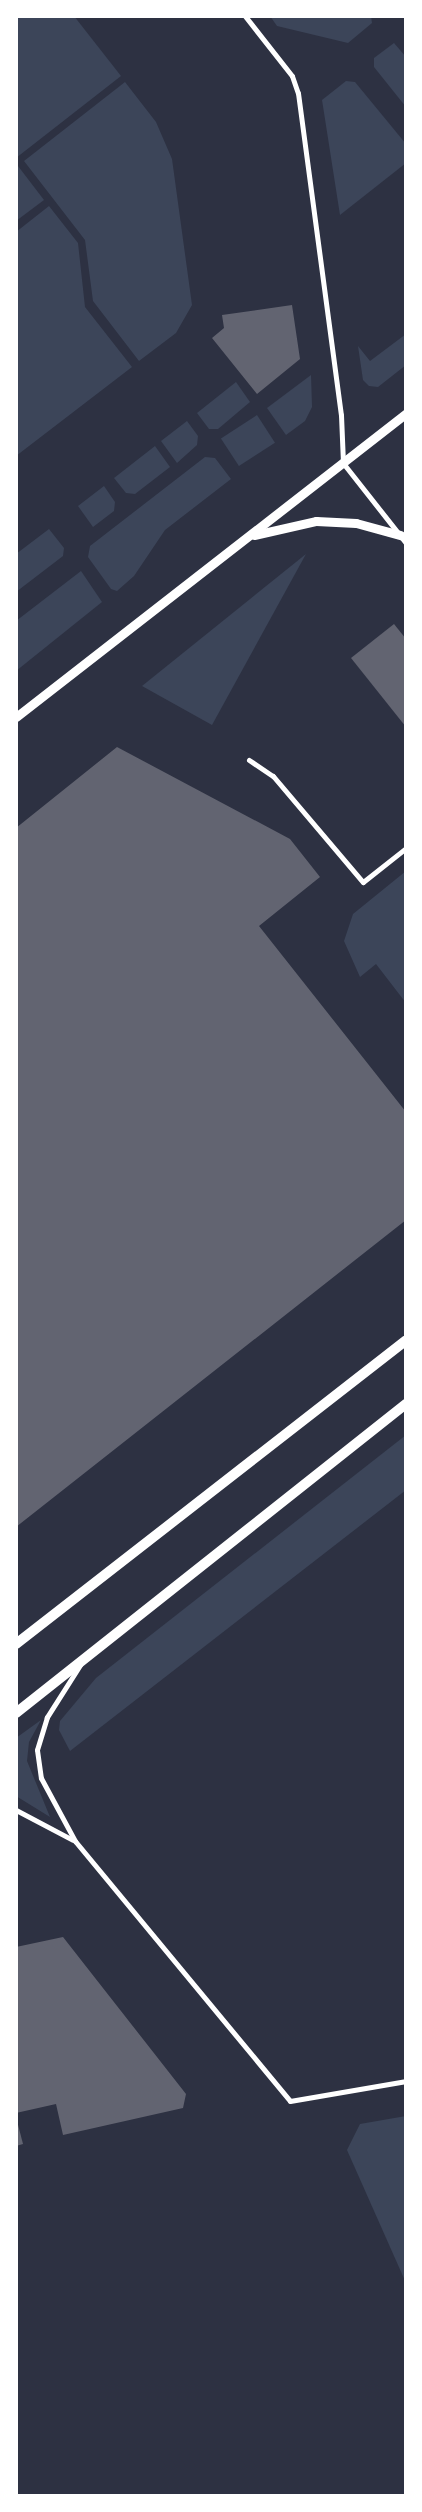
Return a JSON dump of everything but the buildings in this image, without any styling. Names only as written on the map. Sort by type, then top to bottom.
[{"type":"main road","points":[[16,1644],[406,1340]]},
{"type":"main road","points":[[16,1713],[406,1404]]},
{"type":"street","points":[[245,16],[292,76],[298,93],[341,415],[343,463],[403,539]]},
{"type":"street","points":[[16,717],[406,413]]},
{"type":"street","points":[[249,536],[316,521],[356,523],[403,539]]},
{"type":"street","points":[[249,760],[273,776],[363,882],[406,848]]},
{"type":"street","points":[[84,1658],[47,1717],[37,1750],[42,1778],[75,1842],[290,2101],[406,2081]]},
{"type":"street","points":[[16,1810],[75,1842]]},
{"type":"shaded area","points":[[16,16],[74,16],[121,76],[16,158]]},
{"type":"shaded area","points":[[270,16],[371,16],[372,23],[348,43],[277,26]]},
{"type":"shaded area","points":[[394,43],[406,57],[406,107],[374,67],[374,58]]},
{"type":"shaded area","points":[[346,81],[355,82],[406,144],[406,163],[340,215],[322,100]]},
{"type":"shaded area","points":[[125,82],[156,122],[172,159],[192,305],[176,333],[139,361],[93,301],[85,240],[24,161]]},
{"type":"shaded area","points":[[18,166],[44,200],[16,221],[16,167]]},
{"type":"shaded area","points":[[49,206],[78,243],[85,307],[132,367],[16,456],[16,232]]},
{"type":"shaded area","points":[[406,334],[406,365],[378,387],[369,386],[363,380],[358,346],[370,361]]},
{"type":"shaded area","points":[[311,375],[312,407],[305,421],[286,435],[267,408]]},
{"type":"shaded area","points":[[236,382],[250,402],[218,429],[209,429],[197,413]]},
{"type":"shaded area","points":[[257,415],[275,443],[239,466],[221,438]]},
{"type":"shaded area","points":[[187,421],[198,436],[197,445],[177,463],[161,441]]},
{"type":"shaded area","points":[[155,446],[170,467],[135,494],[126,493],[114,478]]},
{"type":"shaded area","points":[[205,457],[215,458],[231,479],[165,530],[134,576],[117,591],[111,589],[88,557],[90,546]]},
{"type":"shaded area","points":[[104,486],[115,502],[114,511],[93,527],[78,506]]},
{"type":"shaded area","points":[[49,529],[64,548],[63,556],[16,592],[16,554]]},
{"type":"shaded area","points":[[306,554],[212,725],[142,686]]},
{"type":"shaded area","points":[[81,571],[102,602],[16,671],[16,621]]},
{"type":"shaded area","points":[[406,871],[406,1003],[376,964],[360,977],[344,941],[353,914]]},
{"type":"shaded area","points":[[406,1435],[406,1490],[70,1751],[59,1730],[60,1721],[96,1678]]},
{"type":"shaded area","points":[[41,1720],[29,1742],[27,1761],[50,1817],[16,1796],[16,1738]]},
{"type":"shaded area","points":[[406,2116],[406,2283],[347,2150],[360,2124]]}]
